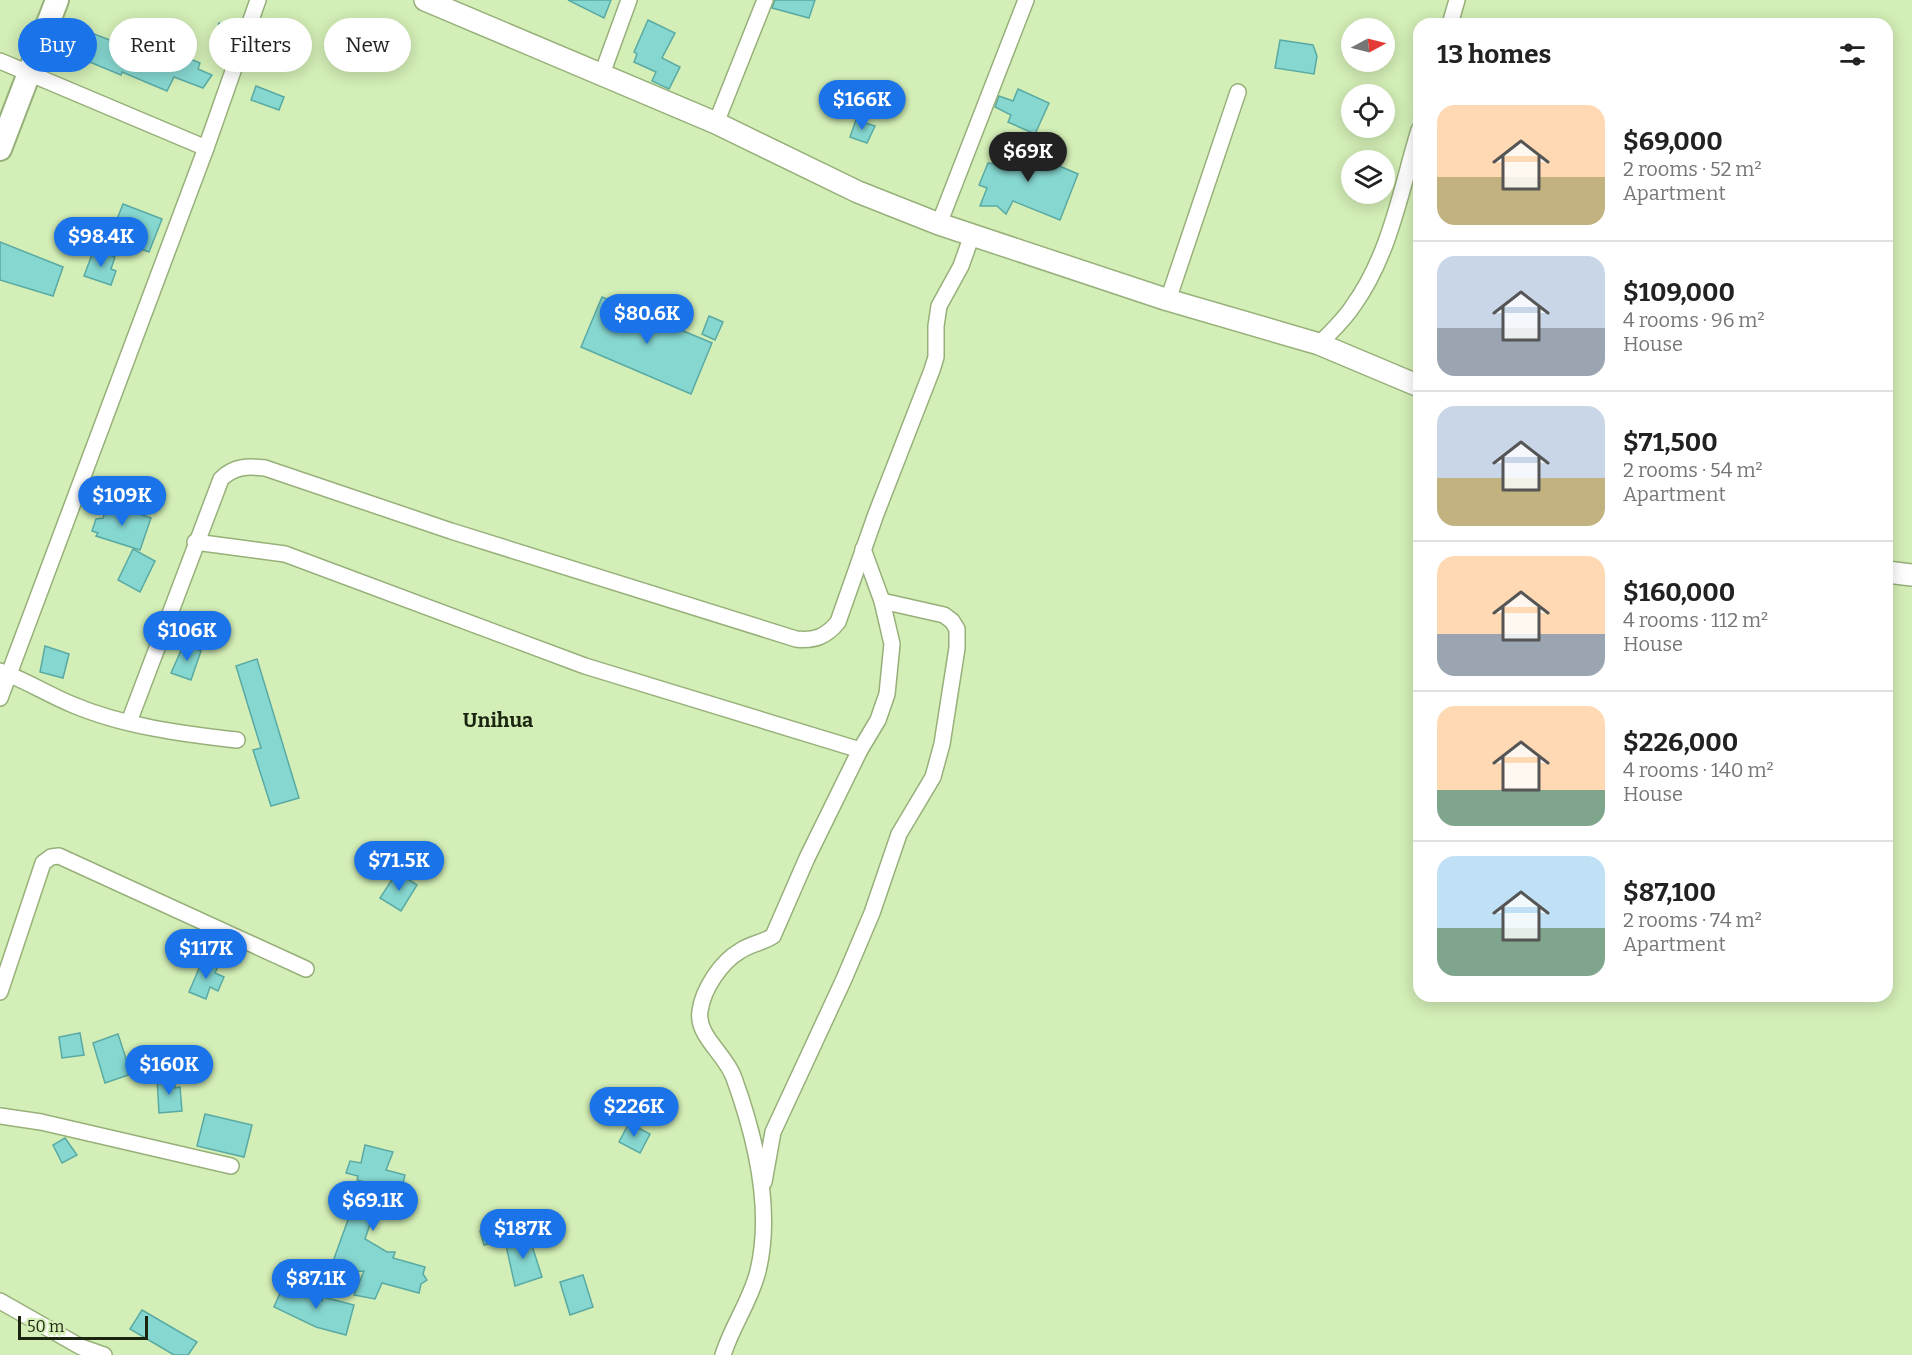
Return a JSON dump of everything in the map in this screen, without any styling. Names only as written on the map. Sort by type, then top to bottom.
[{"type":"main road","points":[[0,149],[57,0]]},
{"type":"street","points":[[0,698],[5,673],[206,148],[258,0]]},
{"type":"street","points":[[425,0],[716,123],[858,192],[939,224],[1168,300],[1319,344],[1413,383]]},
{"type":"street","points":[[602,74],[629,0]]},
{"type":"street","points":[[716,123],[765,0]]},
{"type":"street","points":[[939,224],[1026,0]]},
{"type":"street","points":[[1452,18],[1456,0]]},
{"type":"street","points":[[0,62],[206,148]]},
{"type":"street","points":[[1168,300],[1238,92]]},
{"type":"street","points":[[1319,344],[1353,307],[1371,278],[1388,236],[1413,151]]},
{"type":"street","points":[[129,722],[220,479],[228,471],[238,468],[265,468],[451,531],[796,639],[808,640],[830,632],[838,622],[863,549],[936,357],[936,326],[939,306],[961,266],[972,235]]},
{"type":"street","points":[[195,542],[285,554],[585,666],[860,750]]},
{"type":"street","points":[[762,1192],[752,1136],[734,1076],[714,1044],[705,1035],[699,1021],[700,1008],[708,988],[723,965],[738,952],[773,936],[807,858],[860,750],[879,720],[891,670],[892,644],[882,601],[863,549]]},
{"type":"street","points":[[1893,573],[1912,575]]},
{"type":"street","points":[[723,1355],[758,1271],[762,1192],[774,1132],[849,968],[872,913],[899,834],[933,777],[942,744],[957,648],[957,629],[944,615],[882,601]]},
{"type":"street","points":[[5,673],[73,705],[129,722],[237,740]]},
{"type":"street","points":[[0,992],[43,863],[51,857],[59,856],[306,969]]},
{"type":"street","points":[[0,1116],[41,1122],[231,1166]]},
{"type":"street","points":[[0,1301],[81,1347],[104,1355]]},
{"type":"building","points":[[568,0],[611,0],[604,18]]},
{"type":"building","points":[[775,0],[815,0],[809,18],[772,8]]},
{"type":"building","points":[[648,20],[675,33],[662,58],[680,67],[669,89],[652,81],[656,72],[634,62],[637,54],[634,52]]},
{"type":"building","points":[[97,35],[109,40],[109,70],[97,65]]},
{"type":"building","points":[[1280,40],[1313,45],[1317,56],[1314,74],[1275,68]]},
{"type":"building","points":[[197,62],[200,63],[198,69],[212,75],[203,88],[174,77],[167,91],[122,72],[197,72]]},
{"type":"building","points":[[256,86],[284,97],[279,110],[251,100]]},
{"type":"building","points":[[1018,89],[1049,103],[1035,134],[1008,122],[1011,115],[995,107],[999,96],[1013,101]]},
{"type":"building","points":[[856,120],[875,126],[867,143],[850,137]]},
{"type":"building","points":[[1018,142],[1038,152],[1036,156],[1078,174],[1060,220],[1013,201],[1006,214],[997,206],[980,206],[987,188],[979,185],[988,163],[1006,165]]},
{"type":"building","points":[[123,204],[162,219],[149,252],[110,237]]},
{"type":"building","points":[[0,242],[63,267],[53,296],[0,280]]},
{"type":"building","points":[[94,249],[115,257],[111,269],[116,271],[111,285],[84,276]]},
{"type":"building","points":[[602,297],[712,343],[691,394],[581,347]]},
{"type":"building","points":[[709,316],[723,322],[715,340],[702,334]]},
{"type":"building","points":[[108,503],[151,518],[140,550],[96,536],[98,533],[92,531],[96,519],[103,518]]},
{"type":"building","points":[[133,549],[155,561],[140,592],[118,580]]},
{"type":"building","points":[[184,644],[201,651],[191,680],[171,673]]},
{"type":"building","points":[[45,646],[69,654],[63,678],[40,672]]},
{"type":"building","points":[[257,659],[299,798],[271,806],[253,750],[261,748],[236,666]]},
{"type":"building","points":[[397,872],[417,885],[401,911],[380,898]]},
{"type":"building","points":[[203,959],[218,966],[215,973],[224,977],[218,991],[210,987],[206,999],[189,992]]},
{"type":"building","points":[[80,1033],[84,1055],[62,1058],[59,1037]]},
{"type":"building","points":[[118,1034],[131,1074],[105,1083],[93,1043]]},
{"type":"building","points":[[174,1077],[175,1088],[180,1087],[182,1111],[159,1113],[157,1078]]},
{"type":"building","points":[[205,1114],[252,1125],[244,1157],[197,1146]]},
{"type":"building","points":[[629,1123],[650,1134],[640,1153],[619,1142]]},
{"type":"building","points":[[65,1138],[77,1155],[62,1163],[53,1145]]},
{"type":"building","points":[[365,1145],[393,1152],[386,1170],[405,1175],[402,1188],[384,1183],[365,1239],[387,1252],[395,1252],[393,1258],[425,1267],[423,1274],[427,1280],[421,1284],[419,1293],[382,1283],[375,1299],[354,1295],[364,1271],[341,1272],[331,1267],[362,1181],[357,1180],[358,1176],[346,1173],[350,1161],[361,1163]]},
{"type":"building","points":[[508,1217],[513,1238],[484,1245],[480,1231],[486,1230],[484,1223]]},
{"type":"building","points":[[528,1233],[542,1277],[515,1286],[505,1241]]},
{"type":"building","points":[[583,1275],[593,1307],[570,1315],[560,1282]]},
{"type":"building","points":[[284,1284],[322,1301],[323,1297],[354,1305],[346,1335],[316,1327],[274,1307]]},
{"type":"building","points":[[142,1310],[197,1342],[188,1355],[174,1355],[130,1329]]},
{"type":"district","name":"Unihua","points":[[498,720]]}]
